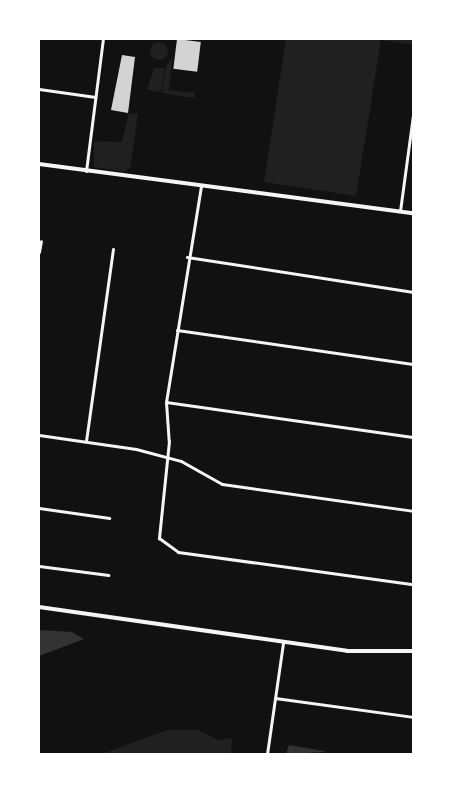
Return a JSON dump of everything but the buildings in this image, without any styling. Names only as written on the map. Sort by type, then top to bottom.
[{"type":"street","points":[[86,171],[103,39]]},
{"type":"street","points":[[39,89],[95,97]]},
{"type":"street","points":[[399,211],[413,115]]},
{"type":"street","points":[[39,164],[413,213]]},
{"type":"street","points":[[201,184],[187,257],[166,402],[167,459],[157,530],[163,543],[178,552],[413,584]]},
{"type":"street","points":[[39,252],[41,241]]},
{"type":"street","points":[[86,441],[113,249]]},
{"type":"street","points":[[187,257],[413,292]]},
{"type":"street","points":[[177,330],[413,364]]},
{"type":"street","points":[[166,402],[413,437]]},
{"type":"street","points":[[39,435],[86,441],[191,465],[222,484],[413,511]]},
{"type":"street","points":[[39,508],[109,518]]},
{"type":"street","points":[[39,566],[108,574]]},
{"type":"street","points":[[39,607],[364,653],[413,651]]},
{"type":"street","points":[[267,754],[282,643]]},
{"type":"street","points":[[275,698],[413,717]]},
{"type":"shaded area","points":[[286,39],[413,39],[413,45],[381,40],[356,196],[264,182]]},
{"type":"shaded area","points":[[159,42],[165,45],[168,51],[165,57],[159,60],[153,57],[150,51],[153,45]]},
{"type":"shaded area","points":[[172,57],[169,90],[195,93],[194,98],[162,93],[166,67]]},
{"type":"shaded area","points":[[154,68],[165,68],[161,92],[147,90]]},
{"type":"shaded area","points":[[129,113],[138,114],[130,168],[125,172],[94,167],[94,141],[122,142]]},
{"type":"shaded area","points":[[39,630],[72,632],[84,639],[39,656]]},
{"type":"shaded area","points":[[167,730],[198,730],[218,740],[232,738],[231,754],[102,754]]},
{"type":"shaded area","points":[[289,745],[324,751],[325,752],[286,754]]}]
